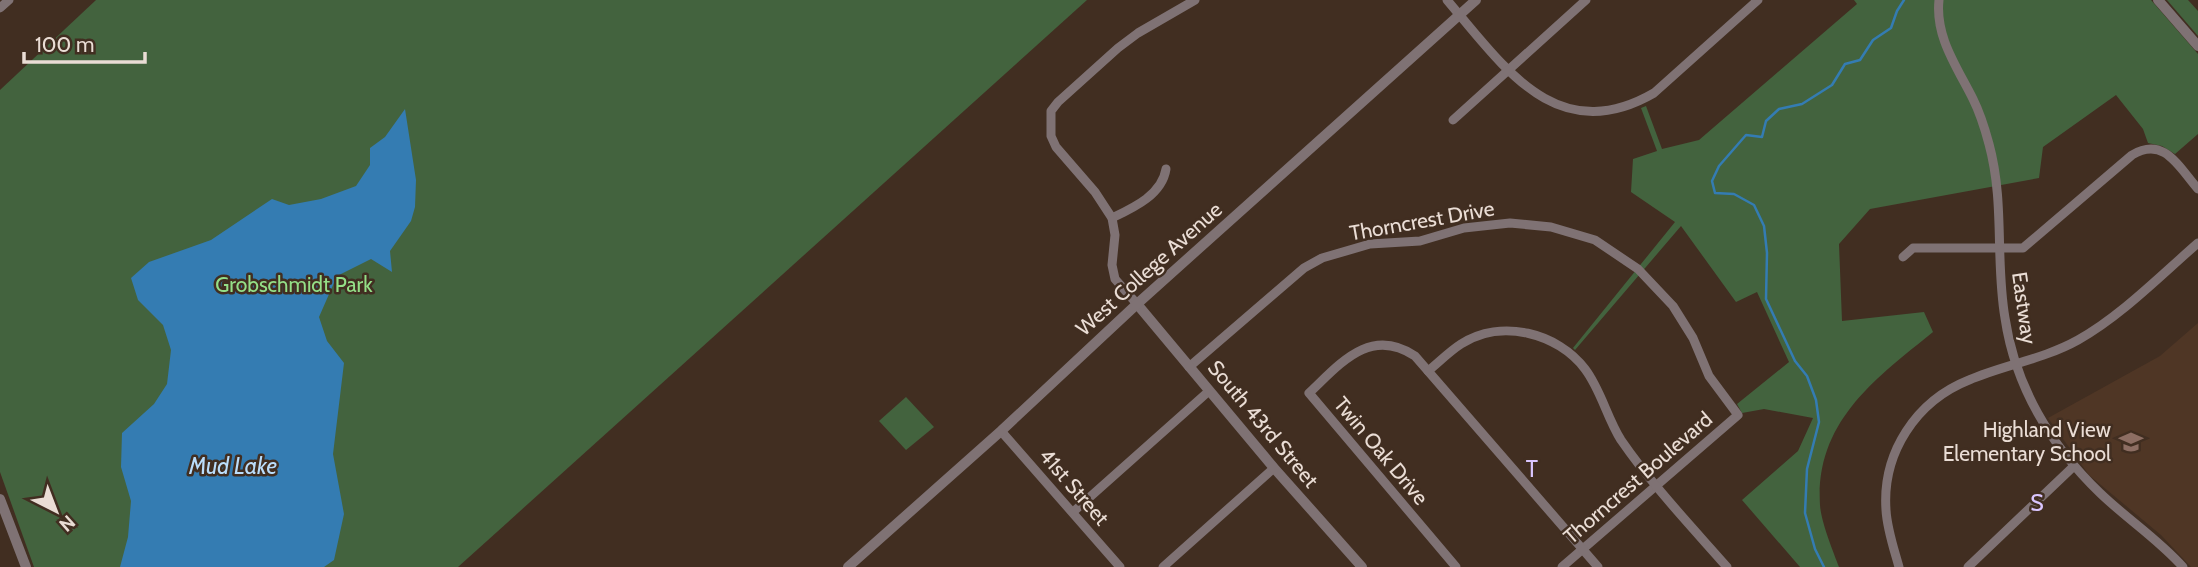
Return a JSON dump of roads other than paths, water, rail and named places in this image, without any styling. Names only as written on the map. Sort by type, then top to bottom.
[{"type":"street","points":[[0,8],[9,0]]},
{"type":"street","points":[[1137,304],[1115,279],[1112,265],[1115,235],[1112,218],[1095,192],[1056,146],[1051,136],[1051,111],[1118,48],[1138,33],[1195,0]]},
{"type":"street","points":[[1447,0],[1531,91],[1550,103],[1594,112],[1636,103],[1654,93],[1758,0]]},
{"type":"street","name":"West College Avenue","points":[[848,567],[1476,0]]},
{"type":"street","points":[[1453,120],[1586,0]]},
{"type":"street","name":"Eastway","points":[[1940,0],[1939,20],[1945,44],[1978,109],[1998,183],[2001,281],[2005,318],[2016,364],[2043,422],[2074,466],[2101,494],[2154,537],[2180,563]]},
{"type":"street","points":[[2158,0],[2198,46]]},
{"type":"street","points":[[1903,257],[1913,248],[2023,247],[2142,149],[2152,147],[2162,150],[2198,189]]},
{"type":"street","points":[[1112,218],[1149,197],[1165,177],[1166,169]]},
{"type":"street","name":"Thorncrest Drive","points":[[1189,367],[1304,268],[1322,258],[1370,244],[1420,241],[1464,228],[1510,223],[1551,227],[1595,240],[1648,279],[1673,306],[1693,338],[1709,376],[1738,415]]},
{"type":"street","points":[[1899,567],[1889,528],[1886,493],[1893,459],[1906,430],[1920,412],[1953,387],[2077,341],[2098,327],[2198,243]]},
{"type":"street","name":"South 43rd Street","points":[[1137,304],[1274,468],[1362,567]]},
{"type":"street","points":[[1428,371],[1462,343],[1478,336],[1520,331],[1543,336],[1575,358],[1587,371],[1622,441],[1727,567]]},
{"type":"street","name":"Twin Oak Drive","points":[[1456,567],[1309,393],[1350,355],[1374,344],[1404,349],[1415,356],[1598,567]]},
{"type":"street","points":[[1073,512],[1209,391]]},
{"type":"street","name":"Thorncrest Boulevard","points":[[1562,567],[1738,415]]},
{"type":"street","name":"41st Street","points":[[1001,431],[1119,567]]},
{"type":"street","points":[[1968,567],[2074,466]]},
{"type":"street","points":[[1163,567],[1274,468]]},
{"type":"street","points":[[0,499],[26,567]]},
{"type":"street","points":[[2169,567],[2180,563]]},
{"type":"water","name":"Mud Lake","points":[[405,109],[416,180],[415,207],[411,221],[390,251],[392,272],[371,259],[337,276],[319,317],[327,341],[344,363],[333,454],[344,514],[334,560],[324,567],[120,567],[128,537],[131,501],[121,467],[122,433],[154,404],[167,384],[171,350],[163,325],[138,300],[131,278],[149,262],[211,240],[272,199],[289,205],[321,199],[356,186],[370,165],[370,148],[385,137]]},
{"type":"waterway","points":[[1824,567],[1815,549],[1805,513],[1807,469],[1819,422],[1816,400],[1807,376],[1795,361],[1766,299],[1767,253],[1764,226],[1754,205],[1734,194],[1715,193],[1712,181],[1719,166],[1746,135],[1762,137],[1766,121],[1779,109],[1802,104],[1832,85],[1845,64],[1860,60],[1873,40],[1891,28],[1904,0]]},
{"type":"place","name":"Highland View Elementary School","points":[[2131,442]]},
{"type":"district","name":"T","points":[[1533,469]]},
{"type":"district","name":"S","points":[[2038,503]]},
{"type":"park label","name":"Grobschmidt Park","points":[[294,285]]}]
